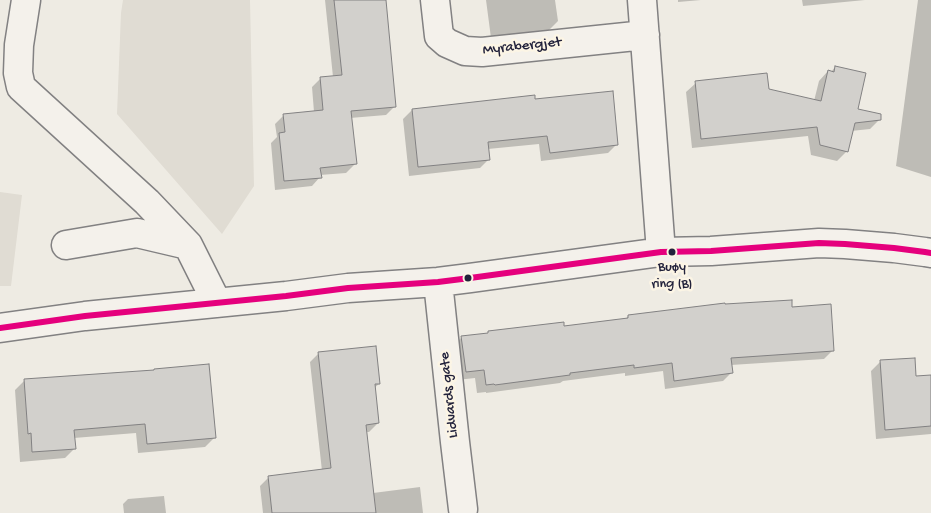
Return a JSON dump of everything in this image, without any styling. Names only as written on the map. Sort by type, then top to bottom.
[{"type":"street","points":[[26,0],[19,45],[18,73],[21,87],[147,202],[188,245],[217,303]]},
{"type":"street","name":"Myrabergjet","points":[[435,0],[439,36],[447,43],[465,51],[482,52],[645,35]]},
{"type":"street","points":[[642,0],[661,252]]},
{"type":"street","points":[[66,245],[137,233],[188,245]]},
{"type":"street","points":[[0,328],[85,316],[348,288],[438,282],[661,252],[731,250],[819,243],[894,248],[931,254]]},
{"type":"street","name":"Lidvards gate","points":[[438,282],[463,509]]},
{"type":"shaded area","points":[[123,0],[250,0],[254,186],[222,234],[117,114]]},
{"type":"shaded area","points":[[0,192],[22,195],[11,286],[0,286]]},
{"type":"building","points":[[334,0],[386,0],[396,107],[351,111],[357,164],[320,168],[322,178],[284,181],[279,133],[285,132],[283,114],[323,110],[320,77],[342,75]]},
{"type":"building","points":[[835,66],[866,73],[858,109],[881,114],[881,120],[855,123],[848,152],[820,145],[817,127],[701,139],[695,81],[767,73],[769,89],[821,101],[828,70],[834,72]]},
{"type":"building","points":[[613,91],[618,145],[550,153],[547,136],[488,142],[490,160],[418,167],[412,109],[535,95],[535,99]]},
{"type":"building","points":[[792,300],[792,307],[831,304],[834,351],[731,358],[733,373],[674,381],[672,363],[634,368],[634,365],[495,385],[486,385],[484,370],[466,372],[461,336],[564,322],[564,326],[628,318],[628,315],[725,303]]},
{"type":"building","points":[[376,346],[380,384],[375,384],[379,423],[366,425],[376,513],[272,513],[268,476],[331,468],[318,352]]},
{"type":"building","points":[[915,358],[916,376],[931,375],[931,426],[885,430],[880,360]]},
{"type":"building","points":[[209,364],[216,438],[147,444],[145,424],[74,430],[76,449],[32,452],[31,433],[28,434],[24,379],[154,370]]},
{"type":"transit line","points":[[0,328],[85,316],[348,288],[438,282],[661,252],[711,251],[819,243],[894,248],[931,253]]},
{"type":"place","name":"Buøy ring (B)","points":[[672,252]]}]
